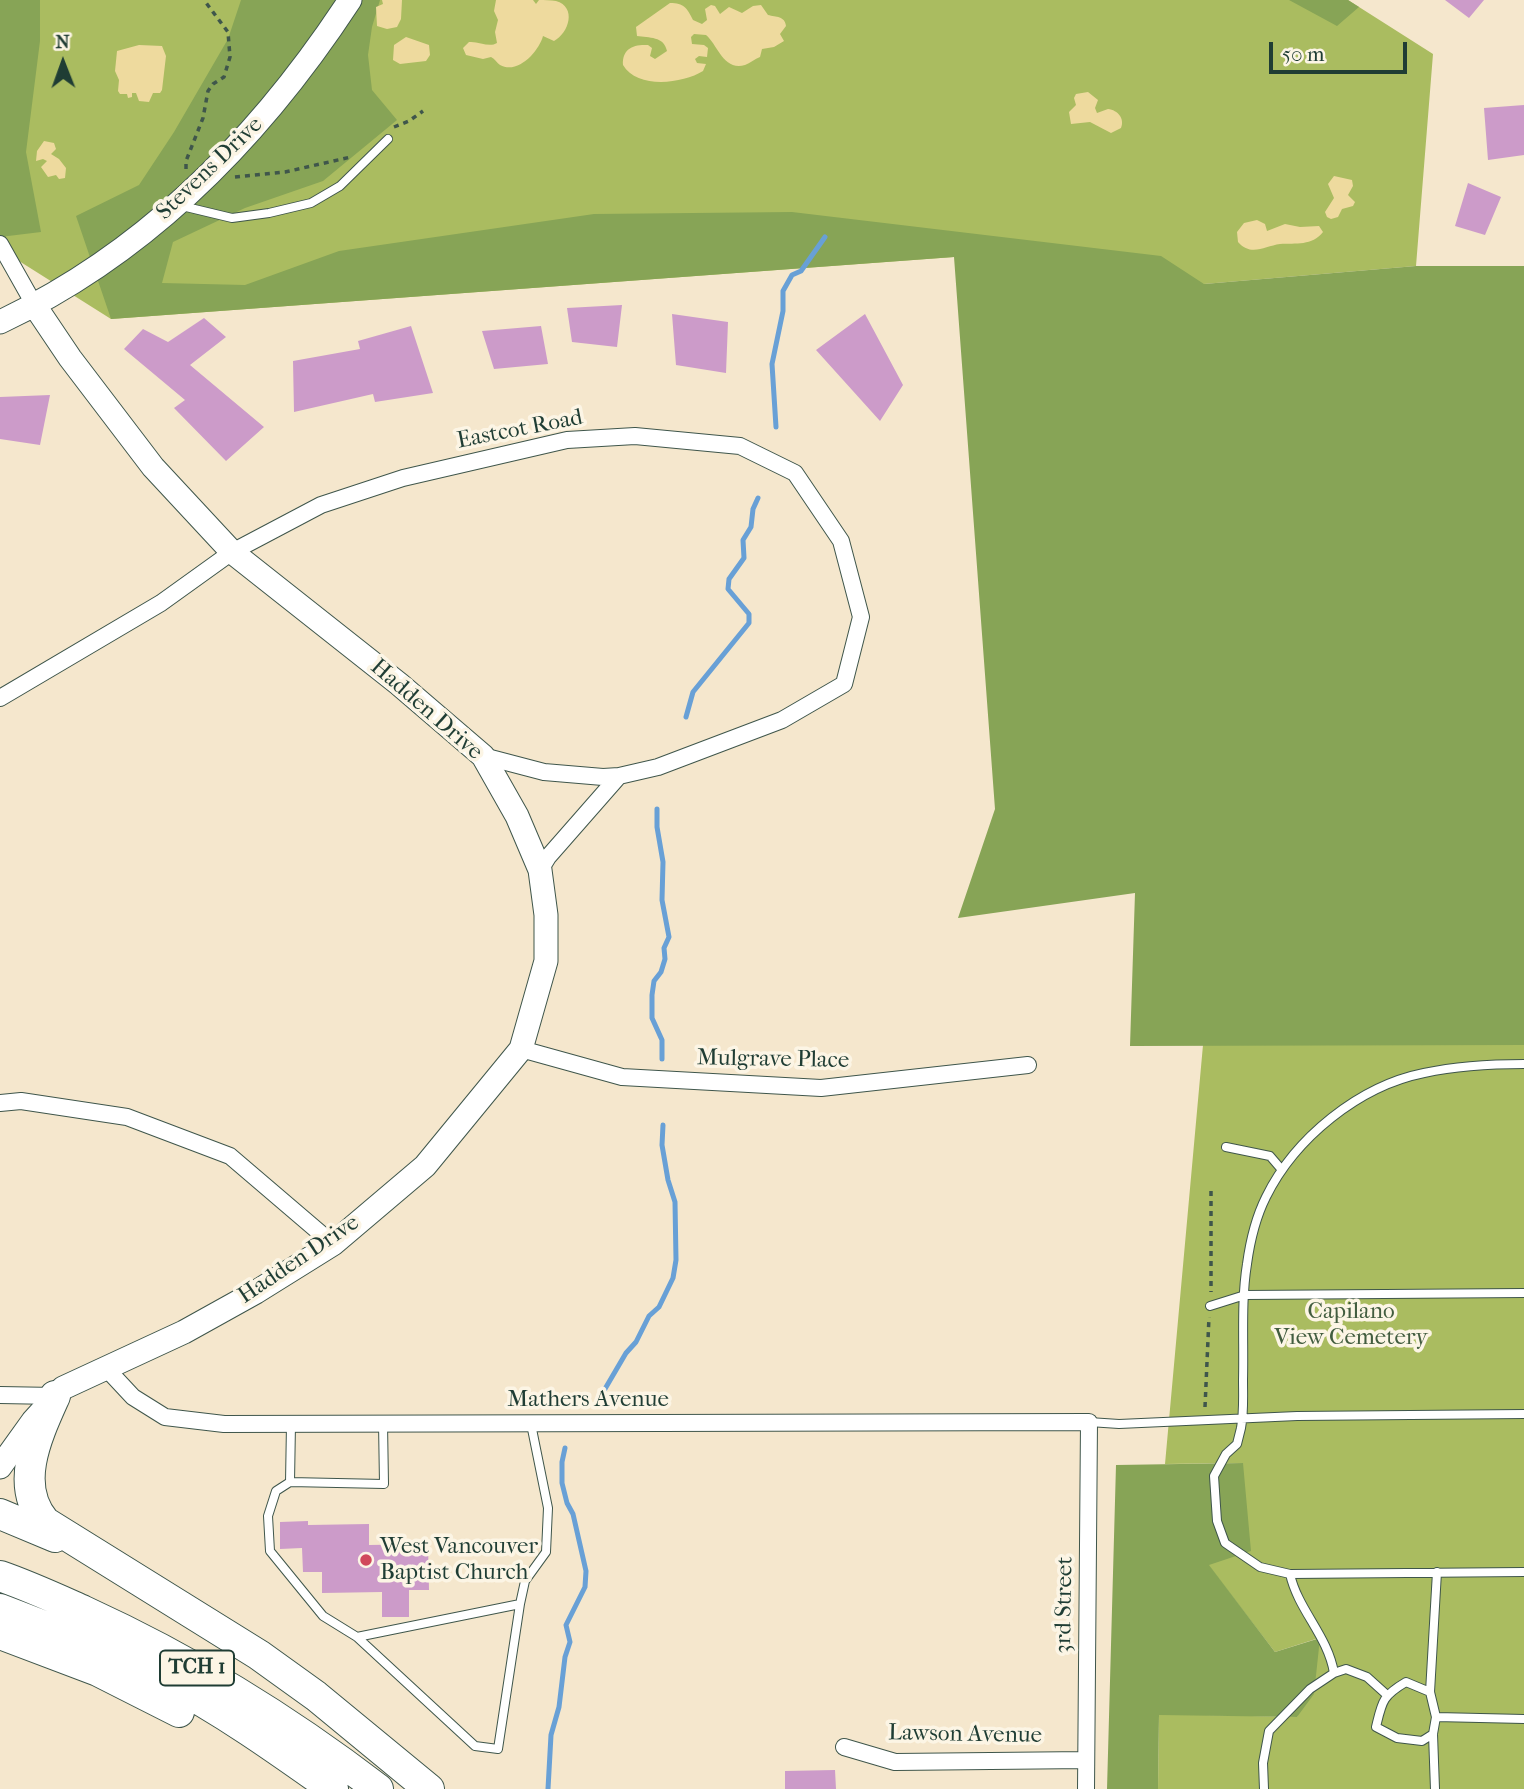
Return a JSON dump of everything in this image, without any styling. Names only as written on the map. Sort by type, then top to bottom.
[{"type":"highway","points":[[55,1396],[34,1448],[31,1468],[31,1499],[37,1513],[45,1522],[259,1655],[316,1696],[429,1789]]},
{"type":"highway","points":[[0,1514],[67,1542],[112,1565]]},
{"type":"highway","name":"TCH 1","points":[[0,1576],[121,1628],[177,1657],[296,1730],[378,1789]]},
{"type":"highway","name":"TCH 1","points":[[0,1609],[110,1653],[164,1680],[224,1714],[333,1789]]},
{"type":"highway","points":[[0,1634],[98,1671],[154,1698],[211,1729],[305,1789]]},
{"type":"street","name":"Stevens Drive","points":[[0,322],[35,306],[100,264],[179,205],[263,119],[317,49],[350,0]]},
{"type":"street","name":"Hadden Drive","points":[[0,244],[35,306],[70,358],[153,467],[232,552],[379,668],[483,756],[517,816],[540,870],[546,915],[547,961],[520,1049],[425,1166],[333,1244],[256,1292],[184,1332],[75,1381],[55,1396],[0,1467]]},
{"type":"street","name":"Eastcot Road","points":[[0,698],[161,603],[232,552],[332,501],[403,478],[567,440],[635,436],[740,446],[795,473],[841,541],[861,617],[844,684],[782,720],[658,767],[619,776],[544,772],[483,756]]},
{"type":"street","points":[[540,870],[548,857],[619,776]]},
{"type":"street","name":"Mulgrave Place","points":[[520,1049],[622,1077],[821,1088],[1028,1065]]},
{"type":"street","points":[[0,1103],[21,1101],[127,1117],[230,1156],[333,1244]]},
{"type":"street","name":"Mathers Avenue","points":[[105,1367],[133,1397],[165,1417],[224,1424],[1089,1422]]},
{"type":"street","points":[[0,1395],[55,1396]]},
{"type":"street","name":"3rd Street","points":[[1086,1789],[1089,1422]]},
{"type":"street","name":"Lawson Avenue","points":[[844,1747],[895,1762],[1086,1760]]},
{"type":"lane","points":[[179,205],[232,218],[311,203],[340,186],[387,135]]},
{"type":"lane","points":[[1524,1064],[1480,1064],[1422,1073],[1386,1084],[1330,1120],[1282,1170],[1265,1198],[1246,1265],[1243,1418],[1237,1444],[1226,1454],[1214,1476],[1217,1521],[1225,1543],[1261,1567],[1290,1574],[1524,1572]]},
{"type":"lane","points":[[1226,1147],[1270,1156],[1282,1170]]},
{"type":"lane","points":[[1210,1306],[1245,1295],[1524,1293]]},
{"type":"lane","points":[[1089,1422],[1119,1424],[1243,1418],[1524,1413]]},
{"type":"lane","points":[[383,1423],[384,1484],[290,1482],[276,1491],[268,1516],[270,1551],[323,1616],[357,1637],[475,1746],[498,1749],[525,1581],[546,1552],[548,1508],[530,1423]]},
{"type":"lane","points":[[290,1482],[291,1424]]},
{"type":"lane","points":[[1435,1789],[1433,1734],[1436,1717],[1430,1692],[1437,1572]]},
{"type":"lane","points":[[1290,1574],[1294,1590],[1331,1657],[1334,1673]]},
{"type":"lane","points":[[357,1637],[520,1604]]},
{"type":"lane","points":[[1264,1789],[1263,1763],[1269,1731],[1310,1689],[1334,1673],[1346,1669],[1367,1677],[1387,1695]]},
{"type":"lane","points":[[1430,1692],[1406,1682],[1387,1695],[1381,1705],[1376,1727],[1397,1738],[1422,1741],[1433,1734]]},
{"type":"lane","points":[[1436,1717],[1524,1719]]},
{"type":"path","points":[[193,175],[186,170],[186,161],[203,118],[208,91],[224,77],[230,57],[228,32],[204,0]]},
{"type":"path","points":[[387,135],[423,111]]},
{"type":"path","points":[[225,185],[235,177],[285,172],[359,155]]},
{"type":"path","points":[[1204,1420],[1210,1306],[1211,1191]]},
{"type":"green space","points":[[0,0],[1348,0],[1433,54],[1416,266],[1204,284],[954,257],[111,319],[0,249]]},
{"type":"green space","points":[[0,0],[40,0],[40,41],[26,152],[41,232],[0,237]]},
{"type":"green space","points":[[241,0],[380,0],[368,55],[372,90],[397,120],[323,181],[245,208],[173,242],[162,283],[245,285],[339,251],[594,214],[792,212],[1161,256],[1204,284],[1416,266],[1524,266],[1524,1045],[1130,1046],[1135,893],[958,918],[995,809],[954,257],[111,319],[76,216],[139,185],[174,132],[228,39]]},
{"type":"green space","points":[[1289,0],[1348,0],[1359,7],[1337,26]]},
{"type":"green space","name":"Capilano View Cemetery","points":[[1203,1045],[1524,1045],[1524,1789],[1158,1789],[1159,1714],[1297,1717],[1319,1638],[1275,1652],[1208,1565],[1243,1463],[1165,1464]]},
{"type":"green space","points":[[1243,1463],[1251,1551],[1209,1565],[1275,1652],[1320,1638],[1314,1694],[1297,1717],[1159,1715],[1158,1789],[1107,1789],[1116,1465]]},
{"type":"sand","points":[[382,0],[402,0],[401,19],[397,27],[387,29],[377,26],[376,7],[383,4]]},
{"type":"sand","points":[[496,0],[533,0],[536,4],[539,0],[556,1],[567,9],[567,26],[554,41],[543,36],[527,60],[514,67],[500,65],[491,57],[483,59],[466,55],[463,48],[469,42],[491,45],[497,43],[495,32],[498,20],[494,11]]},
{"type":"sand","points":[[670,3],[682,5],[693,20],[702,24],[707,20],[705,9],[711,5],[715,6],[720,14],[729,7],[742,13],[753,6],[761,5],[768,15],[784,20],[786,26],[780,34],[784,41],[774,47],[762,49],[760,57],[738,66],[726,61],[706,35],[694,34],[691,37],[692,44],[708,48],[707,57],[699,56],[695,59],[697,63],[706,64],[703,71],[672,81],[638,78],[623,65],[624,55],[638,45],[652,48],[650,56],[655,59],[667,51],[659,40],[637,36],[636,27]]},
{"type":"sand","points":[[406,37],[429,45],[430,55],[426,61],[400,64],[393,60],[394,45]]},
{"type":"sand","points":[[139,45],[162,46],[166,56],[162,90],[160,93],[153,93],[149,102],[139,101],[136,93],[132,93],[132,97],[128,98],[127,94],[120,94],[118,91],[119,80],[115,71],[117,51]]},
{"type":"sand","points":[[1088,92],[1098,100],[1095,108],[1097,113],[1108,109],[1115,111],[1121,118],[1121,128],[1111,133],[1090,122],[1071,124],[1069,112],[1076,105],[1076,94]]},
{"type":"sand","points":[[44,141],[54,143],[56,149],[51,154],[66,168],[65,178],[59,179],[56,175],[48,177],[41,167],[47,161],[36,161],[37,151]]},
{"type":"sand","points":[[1334,176],[1352,180],[1353,186],[1348,195],[1355,202],[1353,206],[1342,209],[1338,217],[1331,219],[1325,212],[1334,198],[1328,184]]},
{"type":"sand","points":[[1257,220],[1265,224],[1267,231],[1285,224],[1300,227],[1319,226],[1323,232],[1309,242],[1248,249],[1238,242],[1237,232],[1244,223]]},
{"type":"building","points":[[1445,0],[1484,0],[1469,18]]},
{"type":"building","points":[[1524,105],[1524,155],[1488,160],[1484,108]]},
{"type":"building","points":[[1468,183],[1501,197],[1485,235],[1455,226]]},
{"type":"building","points":[[622,305],[617,347],[572,342],[567,308]]},
{"type":"building","points":[[672,314],[728,322],[726,373],[676,365]]},
{"type":"building","points":[[865,314],[903,385],[880,421],[816,350]]},
{"type":"building","points":[[204,318],[226,337],[190,365],[264,427],[226,461],[174,408],[185,400],[124,349],[143,329],[168,342]]},
{"type":"building","points":[[411,326],[433,393],[375,402],[373,394],[294,412],[293,361],[360,349],[358,341]]},
{"type":"building","points":[[541,326],[548,364],[494,369],[482,331]]},
{"type":"building","points":[[50,395],[40,445],[0,439],[0,397]]},
{"type":"building","name":"West Vancouver Baptist Church","points":[[308,1521],[308,1525],[369,1524],[369,1545],[428,1544],[429,1590],[409,1590],[409,1617],[382,1617],[382,1592],[322,1593],[322,1572],[303,1572],[302,1548],[280,1549],[280,1522]]},
{"type":"building","points":[[835,1770],[836,1789],[785,1789],[785,1771]]},
{"type":"waterway","points":[[776,427],[772,364],[783,311],[783,291],[792,275],[801,271],[825,237]]},
{"type":"waterway","points":[[686,717],[693,692],[749,623],[749,614],[728,589],[729,579],[744,558],[743,540],[751,527],[753,509],[758,498]]},
{"type":"waterway","points":[[657,809],[663,862],[662,900],[669,937],[664,948],[665,959],[661,972],[654,981],[652,995],[652,1018],[662,1040],[662,1059]]},
{"type":"waterway","points":[[602,1394],[626,1353],[636,1342],[649,1316],[659,1307],[673,1278],[676,1260],[675,1202],[662,1145],[663,1125]]},
{"type":"waterway","points":[[548,1789],[551,1735],[559,1707],[565,1657],[570,1642],[566,1625],[585,1587],[586,1571],[573,1514],[562,1483],[565,1448]]},
{"type":"place","name":"West Vancouver Baptist Church","points":[[366,1560]]}]
